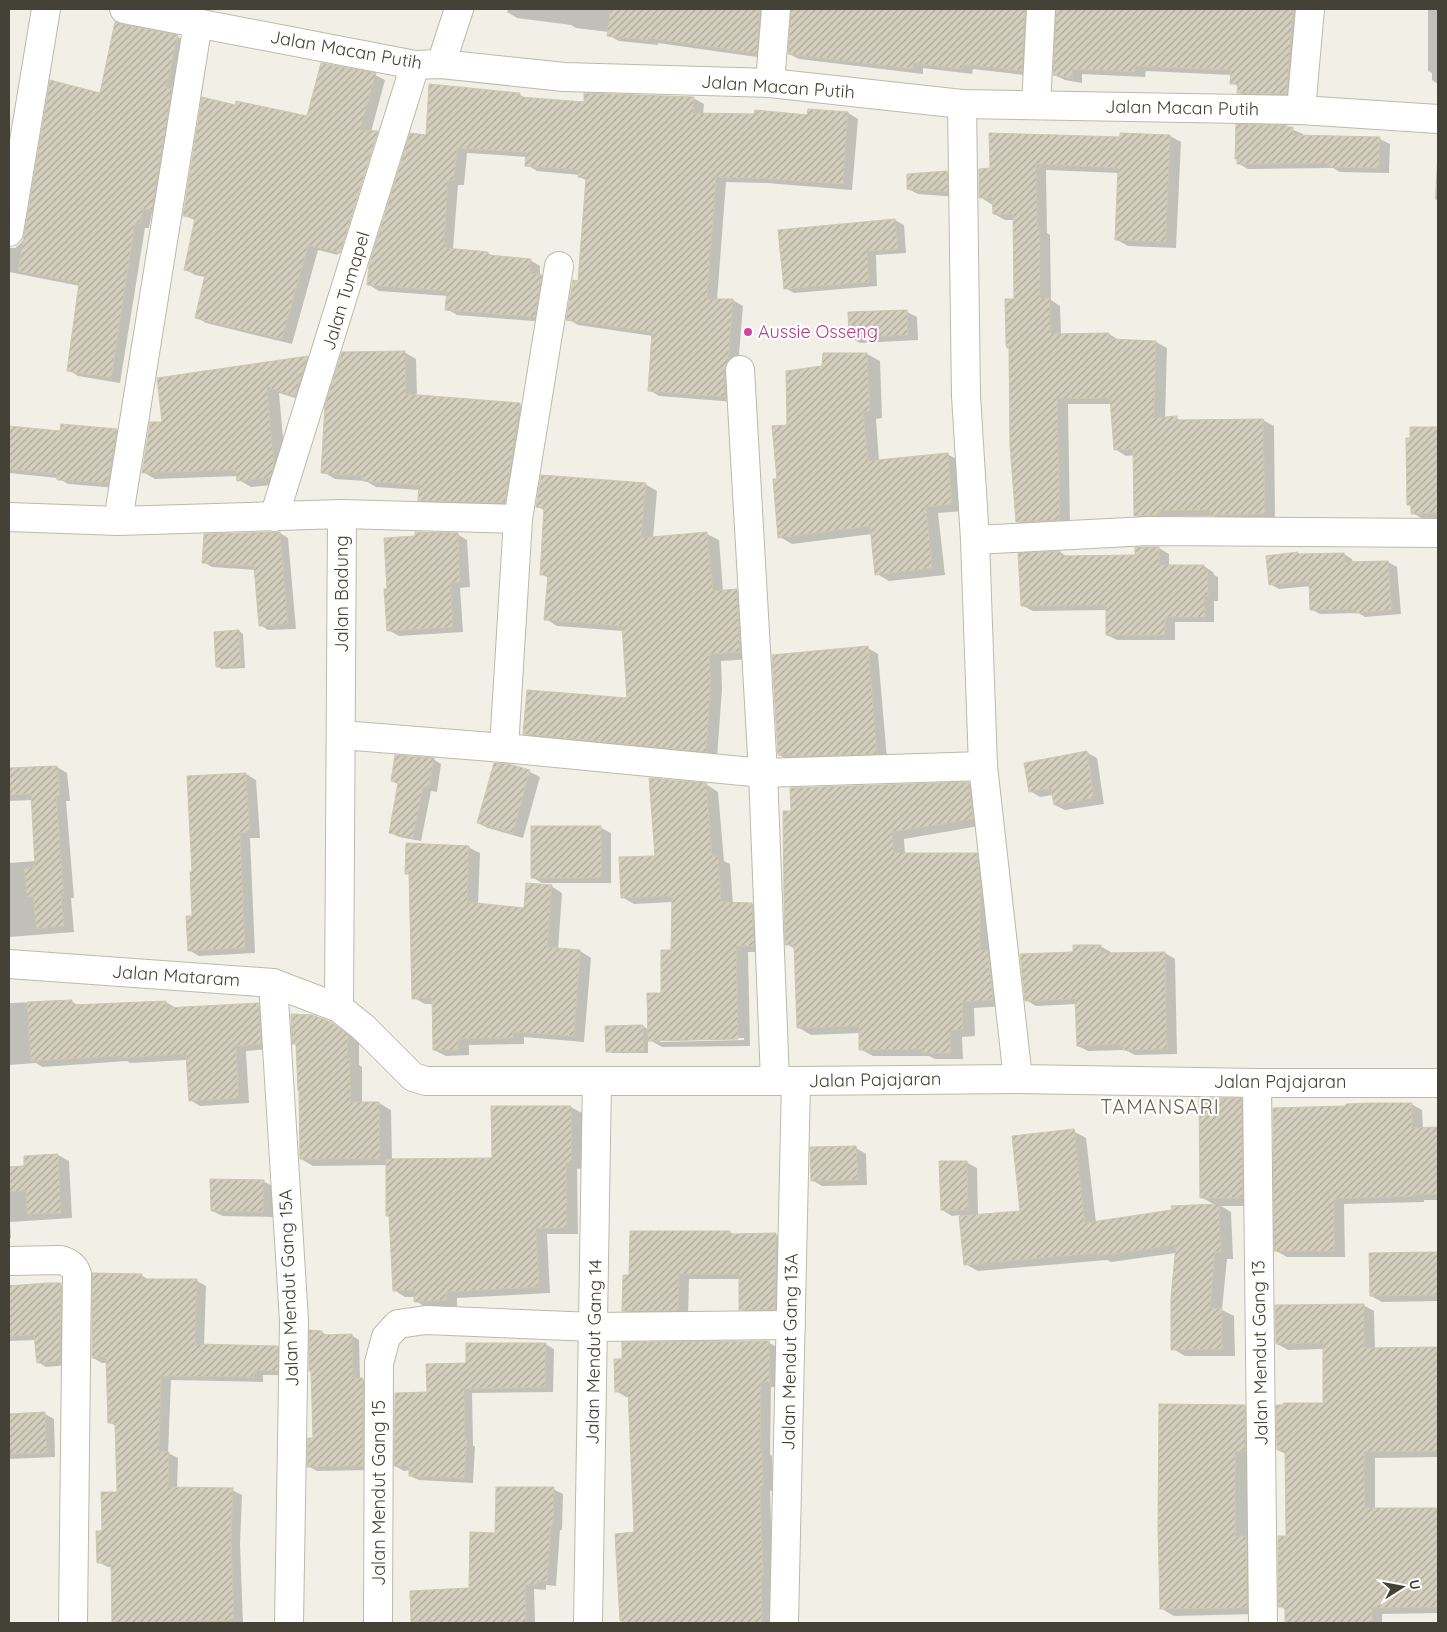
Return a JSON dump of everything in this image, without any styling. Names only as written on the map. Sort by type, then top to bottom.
[{"type":"street","points":[[9,232],[46,9]]},
{"type":"street","name":"Jalan Macan Putih","points":[[124,9],[428,64],[564,77],[770,83],[962,104],[1301,110],[1438,119]]},
{"type":"street","name":"Jalan Tumapel","points":[[274,517],[428,64],[459,9]]},
{"type":"street","points":[[770,83],[776,9]]},
{"type":"street","points":[[1036,105],[1041,9]]},
{"type":"street","points":[[1301,110],[1310,9]]},
{"type":"street","points":[[118,521],[198,23]]},
{"type":"street","points":[[962,104],[966,396],[975,540],[982,766],[1018,1079]]},
{"type":"street","points":[[504,748],[518,519],[559,266]]},
{"type":"street","name":"Jalan Mendut Gang 13A","points":[[740,370],[763,773],[786,1081],[790,1325],[784,1623]]},
{"type":"street","points":[[342,514],[518,519]]},
{"type":"street","name":"Jalan Badung","points":[[9,517],[118,521],[342,514],[339,1008]]},
{"type":"street","points":[[975,540],[1148,531],[1438,533]]},
{"type":"street","points":[[342,735],[504,748],[763,773],[982,766]]},
{"type":"street","name":"Jalan Mataram","points":[[9,964],[273,983],[339,1008]]},
{"type":"street","name":"Jalan Mendut Gang 15A","points":[[273,983],[294,1321],[290,1623]]},
{"type":"street","name":"Jalan Pajajaran","points":[[339,1008],[363,1028],[413,1077],[426,1081],[1018,1079],[1438,1083]]},
{"type":"street","name":"Jalan Mendut Gang 14","points":[[588,1623],[597,1081]]},
{"type":"street","name":"Jalan Mendut Gang 13","points":[[1257,1082],[1263,1623]]},
{"type":"street","points":[[9,1261],[66,1261],[74,1266],[78,1274],[73,1623]]},
{"type":"street","name":"Jalan Mendut Gang 15","points":[[378,1623],[379,1363],[386,1337],[398,1324],[426,1320],[594,1326],[790,1325]]},
{"type":"building","points":[[610,9],[760,9],[757,51],[755,50],[755,53],[648,38],[648,40],[607,36]]},
{"type":"building","points":[[791,9],[1025,9],[1022,71],[963,64],[962,69],[913,63],[913,69],[788,54]]},
{"type":"building","points":[[1056,9],[1293,9],[1287,94],[1237,93],[1238,84],[1230,84],[1231,70],[1136,66],[1135,72],[1072,69],[1072,78],[1053,75]]},
{"type":"building","points":[[115,22],[178,35],[166,88],[172,89],[152,210],[143,209],[140,223],[135,223],[111,378],[67,371],[79,283],[18,271],[50,80],[100,93]]},
{"type":"building","points":[[321,63],[376,73],[360,130],[378,131],[340,253],[308,245],[282,339],[195,318],[205,275],[184,270],[195,218],[183,216],[202,97],[235,105],[236,101],[307,116]]},
{"type":"building","points":[[429,84],[520,93],[520,97],[584,102],[584,93],[694,97],[693,113],[754,114],[755,110],[807,115],[808,109],[848,112],[843,184],[716,177],[707,299],[733,299],[728,361],[724,370],[725,397],[648,391],[652,332],[566,320],[573,280],[578,281],[586,178],[578,177],[579,170],[525,166],[526,152],[457,148],[454,180],[448,180],[444,243],[446,243],[446,248],[488,252],[488,255],[531,259],[530,273],[542,275],[535,317],[445,310],[447,291],[367,285],[369,265],[410,133],[426,135]]},
{"type":"building","points":[[1236,124],[1287,125],[1286,127],[1293,127],[1293,135],[1380,137],[1379,168],[1329,167],[1329,163],[1237,164],[1237,159],[1235,159]]},
{"type":"building","points":[[989,133],[1120,137],[1120,133],[1170,135],[1166,242],[1115,240],[1118,168],[1036,164],[1037,227],[1040,227],[1040,298],[1050,298],[1050,334],[1109,333],[1109,339],[1156,341],[1154,418],[1177,416],[1177,420],[1263,419],[1265,514],[1210,515],[1210,510],[1159,511],[1159,515],[1134,516],[1133,449],[1114,450],[1110,398],[1057,399],[1060,520],[1016,522],[1010,446],[1009,348],[1007,348],[1006,344],[1005,299],[1014,299],[1013,214],[993,214],[992,197],[979,198],[979,169],[990,168]]},
{"type":"building","points":[[947,171],[948,192],[907,189],[907,174]]},
{"type":"building","points":[[895,219],[898,249],[867,251],[869,282],[784,289],[778,230]]},
{"type":"building","points":[[907,310],[908,335],[849,338],[848,312]]},
{"type":"building","points":[[405,351],[406,394],[520,403],[505,503],[418,501],[419,485],[363,481],[363,476],[321,473],[325,405],[342,352]]},
{"type":"building","points":[[823,353],[867,353],[870,411],[863,412],[868,461],[948,453],[952,504],[926,507],[932,568],[875,575],[870,526],[778,538],[773,479],[777,479],[772,426],[787,425],[786,371],[822,366]]},
{"type":"building","points":[[308,356],[295,396],[267,387],[274,465],[270,478],[237,481],[236,470],[142,473],[150,422],[162,422],[157,378]]},
{"type":"building","points":[[61,424],[117,429],[108,483],[57,480],[57,474],[9,469],[9,426],[60,431]]},
{"type":"building","points":[[1410,427],[1438,427],[1438,513],[1411,514],[1411,505],[1407,505],[1406,438],[1410,438]]},
{"type":"building","points":[[541,475],[646,483],[641,538],[707,532],[713,591],[737,589],[740,652],[709,654],[711,681],[706,752],[523,734],[527,690],[627,698],[622,626],[544,620],[548,575],[540,575],[544,508],[536,507]]},
{"type":"building","points":[[280,532],[288,624],[259,626],[254,566],[202,563],[204,534]]},
{"type":"building","points":[[415,532],[458,533],[460,582],[450,583],[453,627],[387,631],[384,589],[387,589],[384,538],[415,536]]},
{"type":"building","points":[[1135,547],[1159,547],[1159,565],[1204,565],[1204,570],[1208,570],[1208,596],[1204,596],[1205,617],[1165,617],[1165,635],[1106,635],[1106,605],[1021,606],[1018,553],[1060,551],[1061,556],[1135,555]]},
{"type":"building","points":[[1298,552],[1298,554],[1344,553],[1344,562],[1388,561],[1392,610],[1355,613],[1352,609],[1310,610],[1309,581],[1269,585],[1266,556]]},
{"type":"building","points":[[239,630],[241,666],[216,667],[214,632]]},
{"type":"building","points":[[868,646],[877,754],[789,757],[789,754],[778,755],[772,655]]},
{"type":"building","points":[[1087,751],[1094,798],[1054,805],[1051,788],[1029,792],[1024,763]]},
{"type":"building","points":[[395,755],[434,758],[429,788],[423,787],[413,838],[389,833],[398,783],[391,781]]},
{"type":"building","points":[[494,763],[509,764],[530,770],[513,833],[477,823]]},
{"type":"building","points":[[57,766],[60,795],[56,796],[64,893],[61,893],[64,926],[36,929],[33,896],[27,897],[24,869],[35,867],[31,794],[9,795],[9,768]]},
{"type":"building","points":[[246,773],[250,832],[240,833],[245,948],[188,951],[186,916],[192,916],[190,872],[192,872],[187,776]]},
{"type":"building","points":[[649,778],[706,783],[712,856],[718,856],[721,902],[752,903],[754,946],[736,946],[738,1039],[648,1041],[647,993],[661,993],[661,950],[671,950],[672,896],[621,898],[619,857],[655,856]]},
{"type":"building","points":[[969,782],[973,819],[892,832],[894,853],[977,853],[982,896],[980,896],[980,951],[988,950],[993,1000],[962,1002],[963,1029],[950,1031],[951,1053],[922,1053],[922,1049],[859,1050],[859,1026],[797,1028],[794,945],[785,945],[783,811],[791,811],[790,788]]},
{"type":"building","points":[[531,826],[601,826],[601,878],[531,878]]},
{"type":"building","points":[[406,843],[469,846],[467,902],[524,908],[526,883],[552,885],[547,947],[580,950],[574,1036],[513,1032],[513,1038],[458,1039],[458,1050],[433,1050],[432,998],[412,999],[409,874],[405,874]]},
{"type":"building","points":[[1073,945],[1101,945],[1101,953],[1165,952],[1167,1049],[1123,1050],[1123,1044],[1077,1046],[1075,999],[1025,1001],[1020,954],[1073,952]]},
{"type":"building","points":[[72,1000],[72,1005],[166,1001],[166,1008],[259,1003],[261,1044],[236,1046],[239,1098],[189,1101],[186,1054],[31,1061],[27,1002]]},
{"type":"building","points":[[291,1014],[312,1015],[331,1022],[348,1035],[347,1059],[350,1058],[351,1102],[379,1102],[380,1159],[300,1159],[299,1091],[296,1044],[292,1044]]},
{"type":"building","points":[[643,1025],[644,1051],[606,1052],[605,1026]]},
{"type":"building","points":[[1199,1098],[1242,1098],[1243,1198],[1200,1198]]},
{"type":"building","points":[[1412,1103],[1412,1128],[1438,1127],[1438,1194],[1334,1199],[1334,1251],[1274,1251],[1273,1108],[1346,1106],[1346,1104]]},
{"type":"building","points":[[491,1106],[571,1106],[572,1163],[566,1163],[567,1228],[536,1228],[539,1287],[446,1292],[446,1300],[414,1302],[414,1290],[393,1291],[389,1216],[386,1216],[386,1159],[492,1158]]},
{"type":"building","points":[[1074,1129],[1085,1223],[1172,1210],[1171,1206],[1219,1204],[1221,1252],[1215,1252],[1210,1308],[1222,1308],[1222,1349],[1171,1350],[1171,1297],[1176,1245],[1098,1256],[1097,1253],[964,1265],[959,1216],[1020,1211],[1012,1136]]},
{"type":"building","points":[[856,1146],[858,1180],[811,1181],[810,1147]]},
{"type":"building","points":[[58,1154],[61,1213],[27,1214],[26,1191],[9,1192],[9,1167],[24,1166],[24,1156]]},
{"type":"building","points":[[939,1161],[967,1161],[968,1210],[941,1210]]},
{"type":"building","points":[[210,1179],[264,1180],[263,1212],[211,1211]]},
{"type":"building","points":[[630,1231],[730,1231],[730,1234],[776,1233],[775,1310],[739,1310],[739,1274],[679,1274],[678,1311],[622,1311],[623,1275],[629,1275]]},
{"type":"building","points":[[1438,1252],[1438,1295],[1370,1296],[1369,1253]]},
{"type":"building","points":[[92,1273],[142,1274],[141,1279],[197,1279],[195,1344],[278,1346],[278,1371],[254,1370],[254,1377],[161,1376],[159,1451],[169,1452],[168,1487],[233,1488],[231,1538],[234,1620],[112,1623],[111,1563],[97,1563],[96,1531],[102,1531],[101,1492],[117,1492],[115,1423],[108,1423],[106,1357],[92,1358]]},
{"type":"building","points":[[61,1283],[60,1361],[37,1363],[34,1335],[9,1336],[9,1286]]},
{"type":"building","points":[[1364,1304],[1364,1348],[1438,1347],[1438,1451],[1364,1452],[1364,1477],[1365,1508],[1438,1508],[1438,1607],[1372,1608],[1372,1623],[1285,1623],[1285,1607],[1278,1607],[1278,1536],[1286,1536],[1285,1450],[1277,1450],[1276,1405],[1283,1405],[1283,1403],[1323,1403],[1323,1343],[1276,1344],[1275,1305]]},
{"type":"building","points":[[309,1330],[322,1331],[322,1335],[352,1334],[353,1378],[363,1378],[363,1466],[307,1467],[308,1438],[313,1438],[311,1371],[309,1371]]},
{"type":"building","points":[[769,1341],[770,1382],[761,1382],[760,1449],[762,1449],[763,1486],[760,1486],[763,1575],[761,1575],[762,1623],[623,1623],[623,1621],[620,1621],[615,1534],[634,1532],[628,1391],[615,1392],[614,1359],[622,1359],[622,1342]]},
{"type":"building","points":[[466,1343],[546,1343],[545,1387],[464,1389],[465,1440],[467,1440],[464,1478],[409,1476],[409,1466],[394,1466],[395,1393],[427,1392],[426,1364],[466,1363]]},
{"type":"building","points":[[1159,1404],[1245,1405],[1245,1451],[1235,1452],[1235,1536],[1246,1536],[1247,1608],[1160,1609],[1158,1527]]},
{"type":"building","points":[[45,1412],[47,1453],[9,1454],[9,1414]]},
{"type":"building","points":[[496,1487],[554,1487],[553,1525],[551,1525],[547,1581],[537,1581],[537,1585],[525,1585],[526,1623],[411,1622],[410,1591],[469,1588],[470,1532],[495,1533]]},
{"type":"place","name":"Aussie Osseng","points":[[748,332]]},
{"type":"district","name":"TAMANSARI","points":[[1160,1107]]}]
